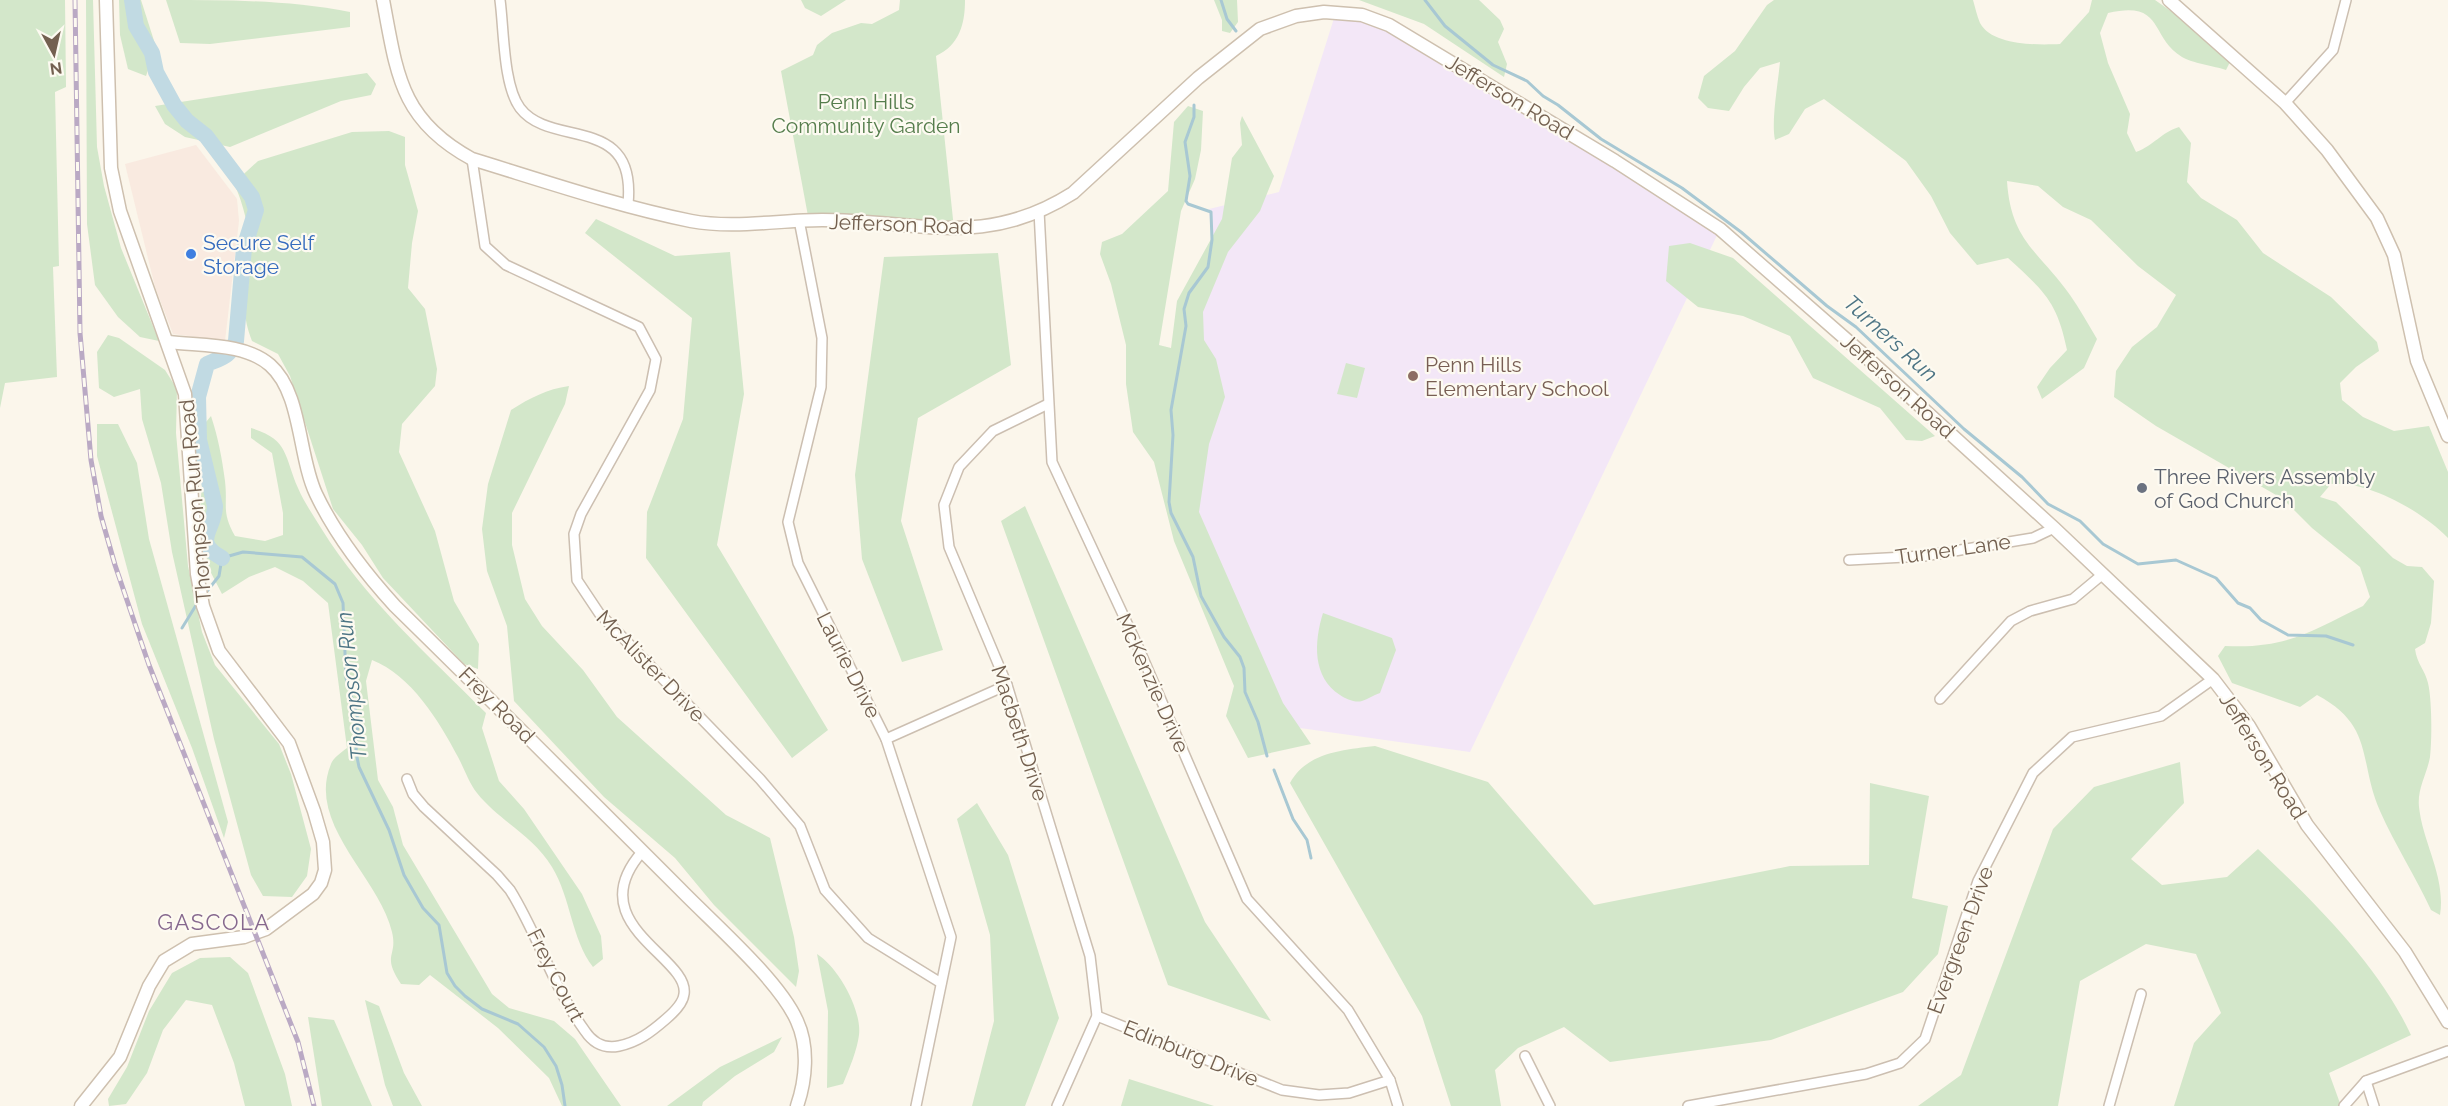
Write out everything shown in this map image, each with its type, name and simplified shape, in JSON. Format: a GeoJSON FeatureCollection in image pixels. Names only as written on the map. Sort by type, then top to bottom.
{"type":"FeatureCollection","features":[{"type":"Feature","properties":{"kind":"street","name":"Thompson Run Road"},"geometry":{"type":"LineString","coordinates":[[81,1106],[120,1057],[149,986],[164,961],[192,944],[244,938],[266,929],[313,894],[321,883],[325,870],[323,842],[314,810],[289,743],[219,651],[203,606],[198,584],[185,394],[169,342],[120,211],[111,168],[106,0]]}},
{"type":"Feature","properties":{"kind":"street","name":"Jefferson Road"},"geometry":{"type":"LineString","coordinates":[[383,0],[398,73],[413,108],[437,136],[472,159],[628,204],[710,223],[799,220],[965,229],[999,224],[1039,211],[1063,200],[1085,184],[1198,78],[1260,29],[1283,19],[1311,13],[1362,15],[1389,25],[1615,161],[1720,229],[1823,318],[2103,574],[2214,679],[2248,726],[2307,825],[2405,952],[2448,1022]]}},
{"type":"Feature","properties":{"kind":"street"},"geometry":{"type":"LineString","coordinates":[[500,0],[511,88],[519,106],[536,120],[595,139],[610,148],[622,161],[628,176],[628,204]]}},
{"type":"Feature","properties":{"kind":"street"},"geometry":{"type":"LineString","coordinates":[[2169,0],[2285,103],[2327,150],[2377,218],[2394,255],[2417,361],[2448,436]]}},
{"type":"Feature","properties":{"kind":"street"},"geometry":{"type":"LineString","coordinates":[[2285,103],[2333,50],[2346,0]]}},
{"type":"Feature","properties":{"kind":"street","name":"McAlister Drive"},"geometry":{"type":"LineString","coordinates":[[472,159],[485,246],[506,265],[639,327],[656,359],[650,390],[581,514],[574,534],[577,580],[598,614],[760,779],[800,826],[825,890],[868,938],[941,983]]}},
{"type":"Feature","properties":{"kind":"street","name":"McKenzie Drive"},"geometry":{"type":"LineString","coordinates":[[1039,211],[1052,462],[1139,649],[1247,899],[1348,1010],[1390,1080],[1398,1106]]}},
{"type":"Feature","properties":{"kind":"street","name":"Laurie Drive"},"geometry":{"type":"LineString","coordinates":[[799,220],[822,338],[820,387],[788,522],[798,563],[886,738],[951,937],[916,1106]]}},
{"type":"Feature","properties":{"kind":"street","name":"Frey Road"},"geometry":{"type":"LineString","coordinates":[[169,342],[246,352],[270,365],[280,375],[292,403],[305,465],[316,494],[364,571],[395,606],[642,852],[784,998],[798,1022],[805,1047],[805,1068],[798,1106]]}},
{"type":"Feature","properties":{"kind":"street","name":"Macbeth Drive"},"geometry":{"type":"LineString","coordinates":[[1048,404],[993,431],[959,467],[944,505],[949,546],[1007,685],[1090,956],[1097,1016]]}},
{"type":"Feature","properties":{"kind":"street","name":"Turner Lane"},"geometry":{"type":"LineString","coordinates":[[1849,560],[1924,556],[2032,538],[2054,528]]}},
{"type":"Feature","properties":{"kind":"street"},"geometry":{"type":"LineString","coordinates":[[1940,699],[2011,621],[2030,611],[2073,599],[2103,574]]}},
{"type":"Feature","properties":{"kind":"street","name":"Evergreen Drive"},"geometry":{"type":"LineString","coordinates":[[1688,1106],[1866,1074],[1900,1063],[1925,1039],[1978,881],[2032,773],[2072,737],[2161,716],[2214,679]]}},
{"type":"Feature","properties":{"kind":"street"},"geometry":{"type":"LineString","coordinates":[[886,738],[1007,685]]}},
{"type":"Feature","properties":{"kind":"street","name":"Frey Court"},"geometry":{"type":"LineString","coordinates":[[407,779],[413,794],[424,807],[510,890],[579,1023],[596,1042],[611,1048],[647,1035],[673,1014],[684,995],[684,988],[675,973],[636,929],[626,906],[624,894],[627,871],[642,852]]}},
{"type":"Feature","properties":{"kind":"street"},"geometry":{"type":"LineString","coordinates":[[2109,1106],[2141,994]]}},
{"type":"Feature","properties":{"kind":"street"},"geometry":{"type":"LineString","coordinates":[[1058,1106],[1097,1016]]}},
{"type":"Feature","properties":{"kind":"street","name":"Edinburg Drive"},"geometry":{"type":"LineString","coordinates":[[1097,1016],[1282,1090],[1319,1095],[1349,1093],[1390,1080]]}},
{"type":"Feature","properties":{"kind":"street"},"geometry":{"type":"LineString","coordinates":[[2344,1106],[2366,1081],[2448,1051]]}},
{"type":"Feature","properties":{"kind":"street"},"geometry":{"type":"LineString","coordinates":[[1525,1056],[1550,1106]]}},
{"type":"Feature","properties":{"kind":"street"},"geometry":{"type":"LineString","coordinates":[[2366,1081],[2374,1106]]}},
{"type":"Feature","properties":{"kind":"shaded area","name":"Penn Hills Elementary School"},"geometry":{"type":"Polygon","coordinates":[[[1336,12],[1389,25],[1720,229],[1470,752],[1258,722],[1171,450],[1212,240],[1209,209],[1279,192],[1336,12]]]}},
{"type":"Feature","properties":{"kind":"shaded area","name":"Secure Self Storage"},"geometry":{"type":"Polygon","coordinates":[[[196,145],[237,199],[239,221],[225,341],[173,334],[155,287],[125,164],[196,145]]]}},
{"type":"Feature","properties":{"kind":"green space"},"geometry":{"type":"Polygon","coordinates":[[[0,0],[65,0],[66,87],[55,92],[59,266],[53,267],[57,377],[5,383],[0,408],[0,0]]]}},
{"type":"Feature","properties":{"kind":"green space"},"geometry":{"type":"Polygon","coordinates":[[[86,0],[93,0],[97,147],[104,186],[121,248],[159,341],[140,337],[118,317],[95,285],[87,224],[86,0]]]}},
{"type":"Feature","properties":{"kind":"green space"},"geometry":{"type":"Polygon","coordinates":[[[119,0],[141,0],[156,47],[146,76],[128,69],[120,35],[119,0]]]}},
{"type":"Feature","properties":{"kind":"green space"},"geometry":{"type":"Polygon","coordinates":[[[166,0],[258,2],[327,8],[350,12],[350,27],[210,44],[180,43],[166,0]]]}},
{"type":"Feature","properties":{"kind":"green space"},"geometry":{"type":"Polygon","coordinates":[[[801,0],[846,0],[821,16],[805,8],[801,0]]]}},
{"type":"Feature","properties":{"kind":"green space","name":"Penn Hills Community Garden"},"geometry":{"type":"Polygon","coordinates":[[[900,0],[965,0],[964,18],[959,33],[950,46],[936,56],[954,229],[808,216],[781,71],[813,55],[817,45],[832,33],[861,23],[872,24],[899,10],[900,0]]]}},
{"type":"Feature","properties":{"kind":"green space"},"geometry":{"type":"Polygon","coordinates":[[[1214,0],[1237,0],[1238,22],[1230,33],[1222,31],[1222,20],[1214,0]]]}},
{"type":"Feature","properties":{"kind":"green space"},"geometry":{"type":"Polygon","coordinates":[[[1359,0],[1479,0],[1500,20],[1504,29],[1498,42],[1507,64],[1504,77],[1424,24],[1359,0]]]}},
{"type":"Feature","properties":{"kind":"green space"},"geometry":{"type":"Polygon","coordinates":[[[1774,0],[1973,0],[1980,23],[1986,31],[1995,36],[2017,42],[2060,44],[2089,12],[2092,0],[2155,0],[2182,19],[2230,62],[2226,70],[2182,57],[2172,49],[2148,16],[2139,12],[2126,10],[2108,13],[2100,33],[2108,63],[2130,114],[2127,133],[2136,152],[2179,127],[2191,143],[2187,182],[2201,198],[2237,220],[2263,253],[2331,297],[2377,342],[2379,351],[2356,367],[2340,383],[2342,400],[2363,417],[2394,431],[2429,426],[2448,472],[2448,538],[2410,508],[2378,492],[2346,484],[2331,484],[2320,497],[2336,502],[2393,558],[2407,566],[2422,567],[2434,581],[2431,623],[2425,643],[2415,649],[2428,683],[2431,720],[2430,757],[2421,788],[2419,807],[2440,887],[2440,915],[2431,910],[2386,824],[2373,793],[2357,732],[2348,719],[2317,695],[2300,707],[2232,683],[2218,656],[2225,646],[2265,645],[2297,637],[2363,606],[2370,597],[2360,567],[2312,528],[2283,499],[2156,426],[2114,397],[2116,371],[2132,347],[2157,327],[2176,295],[2138,266],[2091,220],[2063,207],[2038,186],[2007,181],[2014,218],[2021,232],[2028,244],[2070,295],[2097,339],[2084,368],[2042,399],[2037,387],[2050,368],[2067,350],[2059,320],[2053,308],[2031,279],[2008,258],[1977,265],[1950,233],[1931,196],[1906,161],[1824,99],[1805,109],[1789,134],[1775,140],[1774,113],[1780,62],[1760,68],[1744,87],[1729,111],[1708,108],[1698,98],[1704,76],[1735,51],[1767,5],[1774,0]]]}},
{"type":"Feature","properties":{"kind":"green space"},"geometry":{"type":"Polygon","coordinates":[[[367,73],[376,84],[371,95],[341,101],[230,147],[185,137],[165,124],[155,106],[367,73]]]}},
{"type":"Feature","properties":{"kind":"green space"},"geometry":{"type":"Polygon","coordinates":[[[1188,106],[1203,111],[1201,150],[1195,179],[1181,211],[1159,345],[1171,348],[1177,301],[1222,219],[1232,158],[1242,145],[1240,123],[1242,116],[1274,176],[1260,211],[1228,252],[1203,312],[1204,340],[1216,359],[1225,397],[1209,444],[1199,512],[1283,703],[1311,744],[1248,758],[1226,716],[1234,686],[1174,541],[1154,462],[1133,432],[1126,384],[1126,345],[1111,284],[1100,254],[1102,242],[1122,234],[1168,191],[1174,122],[1188,106]]]}},
{"type":"Feature","properties":{"kind":"green space"},"geometry":{"type":"Polygon","coordinates":[[[389,131],[405,137],[405,165],[418,211],[412,243],[408,288],[425,309],[437,369],[435,386],[402,424],[399,452],[435,531],[454,601],[479,644],[478,669],[464,664],[383,578],[362,545],[333,509],[290,376],[278,354],[252,341],[246,320],[245,305],[251,258],[245,214],[234,183],[258,161],[352,132],[389,131]]]}},
{"type":"Feature","properties":{"kind":"green space"},"geometry":{"type":"Polygon","coordinates":[[[596,219],[675,256],[730,252],[744,394],[717,545],[828,730],[792,758],[646,558],[647,512],[683,419],[692,318],[585,233],[596,219]]]}},
{"type":"Feature","properties":{"kind":"green space"},"geometry":{"type":"Polygon","coordinates":[[[1690,243],[1733,258],[1935,436],[1922,441],[1906,440],[1880,408],[1813,378],[1790,336],[1743,316],[1698,307],[1666,281],[1669,246],[1690,243]]]}},
{"type":"Feature","properties":{"kind":"green space"},"geometry":{"type":"Polygon","coordinates":[[[998,253],[1011,365],[918,418],[901,521],[943,650],[902,662],[862,559],[855,475],[884,257],[998,253]]]}},
{"type":"Feature","properties":{"kind":"green space"},"geometry":{"type":"Polygon","coordinates":[[[108,335],[119,338],[165,370],[177,389],[176,433],[188,566],[202,632],[215,665],[279,744],[291,774],[311,849],[307,876],[292,897],[263,896],[251,875],[214,739],[172,552],[161,483],[142,419],[140,389],[114,397],[99,388],[97,352],[108,335]]]}},
{"type":"Feature","properties":{"kind":"green space"},"geometry":{"type":"Polygon","coordinates":[[[1346,363],[1365,368],[1357,398],[1337,394],[1346,363]]]}},
{"type":"Feature","properties":{"kind":"green space"},"geometry":{"type":"Polygon","coordinates":[[[569,386],[565,404],[512,513],[512,545],[525,599],[542,626],[583,670],[617,717],[726,815],[770,838],[794,937],[799,971],[796,987],[714,905],[675,858],[604,797],[514,701],[507,626],[487,571],[482,529],[488,484],[511,410],[553,389],[569,386]]]}},
{"type":"Feature","properties":{"kind":"green space"},"geometry":{"type":"Polygon","coordinates":[[[211,416],[223,464],[226,514],[235,536],[265,541],[283,535],[283,513],[272,453],[251,438],[251,428],[272,438],[284,450],[306,503],[338,554],[357,579],[420,648],[486,713],[482,728],[499,781],[524,809],[582,894],[601,936],[603,959],[593,967],[580,944],[552,867],[526,837],[495,812],[477,793],[433,714],[411,688],[399,676],[372,660],[366,681],[378,780],[393,807],[403,845],[492,994],[509,1008],[554,1021],[575,1039],[621,1106],[562,1106],[549,1078],[498,1028],[430,975],[419,985],[401,984],[395,974],[391,961],[392,932],[385,911],[347,850],[328,808],[326,786],[331,764],[347,748],[328,603],[303,581],[275,567],[249,577],[222,594],[208,567],[200,512],[206,422],[211,416]]]}},
{"type":"Feature","properties":{"kind":"green space"},"geometry":{"type":"Polygon","coordinates":[[[97,424],[118,424],[137,463],[149,539],[228,822],[224,838],[192,748],[142,624],[97,456],[97,424]]]}},
{"type":"Feature","properties":{"kind":"green space"},"geometry":{"type":"Polygon","coordinates":[[[1025,506],[1205,922],[1271,1021],[1168,985],[1001,521],[1025,506]]]}},
{"type":"Feature","properties":{"kind":"green space"},"geometry":{"type":"Polygon","coordinates":[[[1323,613],[1392,638],[1396,650],[1380,693],[1362,701],[1354,701],[1340,695],[1324,679],[1317,647],[1323,613]]]}},
{"type":"Feature","properties":{"kind":"green space"},"geometry":{"type":"Polygon","coordinates":[[[1375,746],[1488,782],[1594,905],[1790,866],[1869,865],[1870,783],[1929,796],[1912,898],[1948,906],[1938,954],[1903,992],[1771,1040],[1610,1062],[1564,1027],[1518,1048],[1495,1070],[1501,1106],[1451,1106],[1422,1016],[1290,783],[1306,765],[1327,754],[1375,746]]]}},
{"type":"Feature","properties":{"kind":"green space"},"geometry":{"type":"Polygon","coordinates":[[[2180,762],[2184,803],[2131,859],[2162,885],[2227,877],[2258,849],[2322,912],[2363,959],[2381,983],[2411,1035],[2329,1073],[2341,1106],[2174,1106],[2194,1043],[2221,1013],[2196,954],[2146,944],[2080,981],[2058,1106],[1918,1106],[1961,1075],[2053,829],[2094,787],[2180,762]]]}},
{"type":"Feature","properties":{"kind":"green space"},"geometry":{"type":"Polygon","coordinates":[[[977,803],[1008,855],[1059,1018],[1025,1106],[972,1106],[994,1021],[990,935],[957,819],[977,803]]]}},
{"type":"Feature","properties":{"kind":"green space"},"geometry":{"type":"Polygon","coordinates":[[[817,954],[833,969],[847,990],[859,1025],[856,1047],[843,1084],[827,1088],[828,1011],[817,954]]]}},
{"type":"Feature","properties":{"kind":"green space"},"geometry":{"type":"Polygon","coordinates":[[[230,957],[248,973],[285,1074],[292,1106],[245,1106],[234,1063],[212,1005],[186,1000],[163,1030],[147,1073],[126,1104],[109,1106],[108,1099],[127,1067],[149,1011],[172,973],[200,958],[230,957]]]}},
{"type":"Feature","properties":{"kind":"green space"},"geometry":{"type":"Polygon","coordinates":[[[365,1000],[379,1006],[404,1073],[422,1106],[393,1106],[385,1085],[365,1000]]]}},
{"type":"Feature","properties":{"kind":"green space"},"geometry":{"type":"Polygon","coordinates":[[[308,1017],[334,1020],[372,1106],[322,1106],[308,1017]]]}},
{"type":"Feature","properties":{"kind":"green space"},"geometry":{"type":"Polygon","coordinates":[[[782,1037],[774,1052],[735,1076],[703,1102],[702,1106],[667,1106],[720,1067],[782,1037]]]}},
{"type":"Feature","properties":{"kind":"green space"},"geometry":{"type":"Polygon","coordinates":[[[1129,1079],[1214,1106],[1121,1106],[1129,1079]]]}},
{"type":"Feature","properties":{"kind":"waterway","name":"Thompson Run"},"geometry":{"type":"LineString","coordinates":[[132,0],[136,26],[152,53],[156,72],[174,105],[187,121],[206,136],[252,197],[256,210],[244,248],[236,341],[228,353],[207,364],[198,397],[199,440],[215,506],[206,540],[213,552],[222,558]]}},
{"type":"Feature","properties":{"kind":"waterway"},"geometry":{"type":"LineString","coordinates":[[1221,0],[1227,19],[1236,31]]}},
{"type":"Feature","properties":{"kind":"waterway","name":"Turners Run"},"geometry":{"type":"LineString","coordinates":[[1425,0],[1445,26],[1493,65],[1527,81],[1543,96],[1601,139],[1682,188],[1741,232],[1827,306],[1856,327],[1964,429],[2022,477],[2048,504],[2080,521],[2103,544],[2138,564],[2176,560],[2216,578],[2238,603],[2250,608],[2261,620],[2288,635],[2326,636],[2353,645]]}},
{"type":"Feature","properties":{"kind":"waterway"},"geometry":{"type":"LineString","coordinates":[[1194,105],[1194,117],[1185,142],[1190,176],[1186,201],[1188,204],[1211,212],[1212,240],[1208,267],[1189,293],[1184,309],[1186,326],[1171,410],[1173,435],[1169,502],[1171,513],[1193,557],[1201,596],[1224,637],[1240,657],[1244,668],[1245,692],[1258,722],[1267,756]]}},
{"type":"Feature","properties":{"kind":"waterway","name":"Thompson Run"},"geometry":{"type":"LineString","coordinates":[[204,595],[219,576],[222,558],[243,552],[302,557],[335,584],[343,603],[346,678],[358,719],[356,752],[359,767],[389,830],[404,875],[423,908],[439,925],[447,973],[455,986],[482,1009],[518,1024],[544,1047],[556,1066],[565,1106]]}},
{"type":"Feature","properties":{"kind":"waterway"},"geometry":{"type":"LineString","coordinates":[[182,628],[198,602]]}},
{"type":"Feature","properties":{"kind":"waterway"},"geometry":{"type":"LineString","coordinates":[[1274,770],[1293,819],[1307,840],[1311,858]]}},
{"type":"Feature","properties":{"kind":"railway"},"geometry":{"type":"LineString","coordinates":[[75,0],[80,333],[91,460],[101,516],[149,665],[298,1042],[314,1106]]}},
{"type":"Feature","properties":{"kind":"place","name":"Secure Self Storage"},"geometry":{"type":"Point","coordinates":[191,254]}},
{"type":"Feature","properties":{"kind":"place","name":"Penn Hills Elementary School"},"geometry":{"type":"Point","coordinates":[1413,376]}},
{"type":"Feature","properties":{"kind":"place","name":"Three Rivers Assembly of God Church"},"geometry":{"type":"Point","coordinates":[2142,488]}},
{"type":"Feature","properties":{"kind":"district","name":"GASCOLA"},"geometry":{"type":"Point","coordinates":[214,922]}}]}
